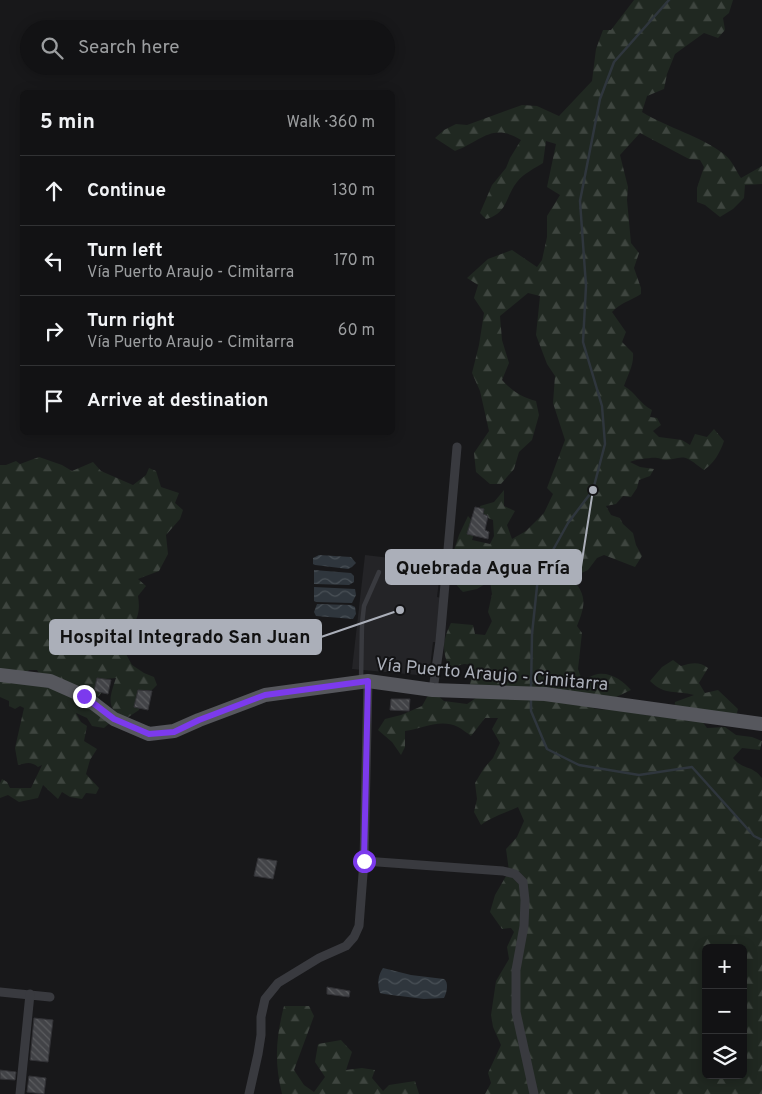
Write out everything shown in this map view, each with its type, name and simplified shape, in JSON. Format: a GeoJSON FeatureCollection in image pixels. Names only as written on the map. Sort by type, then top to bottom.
{"type":"FeatureCollection","features":[{"type":"Feature","properties":{"kind":"main road","name":"Vía Puerto Araujo - Cimitarra"},"geometry":{"type":"LineString","coordinates":[[0,675],[50,682],[84,696],[114,719],[149,734],[174,732],[199,720],[265,695],[364,682],[433,690],[545,694],[762,724]]}},
{"type":"Feature","properties":{"kind":"street"},"geometry":{"type":"LineString","coordinates":[[433,690],[440,641],[457,447]]}},
{"type":"Feature","properties":{"kind":"street"},"geometry":{"type":"LineString","coordinates":[[248,1094],[261,1035],[264,999],[278,982],[319,958],[346,946],[360,926],[364,861],[364,682]]}},
{"type":"Feature","properties":{"kind":"street"},"geometry":{"type":"LineString","coordinates":[[364,861],[503,871],[515,874],[523,882],[526,900],[524,926],[516,970],[516,1012],[534,1094]]}},
{"type":"Feature","properties":{"kind":"street"},"geometry":{"type":"LineString","coordinates":[[0,992],[50,997]]}},
{"type":"Feature","properties":{"kind":"street"},"geometry":{"type":"LineString","coordinates":[[20,1094],[30,994]]}},
{"type":"Feature","properties":{"kind":"lane"},"geometry":{"type":"LineString","coordinates":[[364,682],[362,624],[364,606],[379,572]]}},
{"type":"Feature","properties":{"kind":"shaded area"},"geometry":{"type":"Polygon","coordinates":[[[365,555],[441,564],[437,597],[441,598],[438,642],[433,642],[429,676],[352,669],[365,555]]]}},
{"type":"Feature","properties":{"kind":"green space"},"geometry":{"type":"Polygon","coordinates":[[[634,0],[733,0],[729,13],[723,18],[725,30],[718,38],[704,33],[675,54],[667,74],[664,89],[647,96],[642,112],[716,148],[730,160],[741,178],[762,166],[762,184],[745,185],[744,198],[733,209],[720,217],[705,205],[697,202],[697,188],[704,167],[700,160],[689,159],[640,133],[620,155],[628,187],[627,200],[631,243],[639,253],[634,268],[641,288],[641,294],[622,304],[612,312],[626,332],[622,342],[633,353],[632,366],[624,386],[652,410],[650,417],[657,418],[661,425],[653,431],[659,437],[682,440],[690,445],[695,434],[707,437],[714,429],[724,441],[721,450],[704,470],[685,458],[664,460],[652,458],[630,462],[640,467],[654,469],[650,476],[639,480],[637,488],[631,497],[623,496],[616,504],[606,506],[611,515],[620,518],[623,524],[633,533],[636,545],[642,556],[635,567],[604,555],[597,558],[588,570],[571,578],[580,590],[583,601],[582,612],[577,626],[582,633],[578,669],[582,680],[598,674],[608,674],[620,680],[631,690],[593,708],[625,710],[656,716],[668,714],[674,711],[675,702],[694,695],[666,691],[655,686],[650,681],[662,667],[673,660],[681,666],[692,663],[698,664],[708,668],[699,683],[705,693],[718,690],[738,709],[735,721],[702,721],[707,728],[725,727],[736,735],[752,737],[762,741],[760,750],[742,748],[733,758],[762,778],[762,1094],[485,1094],[491,1083],[488,1073],[501,1045],[493,1027],[491,1015],[496,981],[509,959],[507,947],[514,932],[511,928],[502,929],[490,912],[495,895],[509,871],[506,849],[517,837],[524,821],[518,807],[481,825],[474,812],[477,799],[475,783],[493,758],[500,743],[492,729],[498,718],[485,718],[471,736],[458,727],[445,724],[405,731],[405,747],[401,755],[392,742],[378,730],[385,719],[401,715],[422,706],[431,690],[444,701],[467,704],[476,698],[469,689],[474,665],[464,664],[450,668],[444,651],[446,635],[451,623],[473,625],[475,634],[485,635],[492,621],[488,612],[492,594],[490,581],[477,589],[463,592],[452,580],[457,567],[452,556],[459,535],[468,516],[477,526],[472,540],[490,544],[494,536],[493,520],[483,516],[480,506],[494,502],[504,490],[504,506],[515,511],[507,525],[512,539],[526,531],[544,513],[553,494],[547,488],[565,440],[553,403],[555,376],[547,364],[536,335],[540,296],[528,293],[500,316],[502,340],[509,363],[502,380],[517,393],[536,401],[539,415],[532,440],[519,452],[514,469],[501,484],[490,484],[476,472],[474,453],[489,431],[480,391],[472,373],[484,313],[474,298],[478,285],[467,278],[488,259],[512,250],[537,267],[542,260],[547,237],[547,216],[560,195],[547,187],[556,144],[546,141],[543,163],[520,179],[502,209],[486,219],[480,213],[492,185],[506,168],[521,140],[511,135],[494,133],[455,151],[435,138],[444,130],[456,124],[467,125],[522,105],[537,106],[559,116],[592,81],[596,49],[603,30],[611,30],[634,0]]]}},
{"type":"Feature","properties":{"kind":"green space"},"geometry":{"type":"Polygon","coordinates":[[[39,457],[62,465],[72,471],[93,462],[101,471],[133,485],[146,475],[149,468],[156,471],[161,487],[179,493],[175,503],[183,510],[180,519],[166,535],[168,554],[159,571],[138,579],[146,586],[138,596],[139,611],[132,627],[118,645],[132,665],[154,677],[157,685],[152,690],[142,691],[139,710],[127,718],[120,715],[112,707],[111,697],[116,678],[105,679],[102,692],[95,701],[87,687],[80,685],[80,697],[113,720],[104,728],[92,726],[87,718],[76,713],[81,722],[87,726],[84,741],[97,749],[90,760],[86,774],[99,788],[96,794],[86,793],[82,799],[70,797],[62,792],[58,799],[43,785],[38,798],[19,802],[8,795],[0,798],[0,783],[2,779],[7,782],[10,788],[31,788],[42,765],[38,767],[28,763],[18,765],[15,748],[24,708],[20,706],[15,709],[9,706],[9,701],[0,697],[0,680],[21,678],[0,674],[0,465],[16,461],[20,464],[39,457]],[[29,670],[22,678],[41,676],[37,670],[29,670]]]}},
{"type":"Feature","properties":{"kind":"green space"},"geometry":{"type":"Polygon","coordinates":[[[284,1006],[309,1006],[314,1016],[294,1070],[304,1085],[314,1092],[325,1077],[315,1062],[318,1044],[341,1040],[352,1052],[346,1070],[362,1068],[375,1070],[372,1078],[383,1091],[389,1085],[415,1081],[419,1094],[282,1094],[279,1082],[277,1050],[284,1006]]]}},
{"type":"Feature","properties":{"kind":"water"},"geometry":{"type":"Polygon","coordinates":[[[319,555],[351,557],[356,563],[348,569],[313,564],[313,558],[319,555]]]}},
{"type":"Feature","properties":{"kind":"water"},"geometry":{"type":"Polygon","coordinates":[[[314,570],[351,573],[354,576],[354,582],[349,585],[314,584],[314,570]]]}},
{"type":"Feature","properties":{"kind":"water"},"geometry":{"type":"Polygon","coordinates":[[[314,587],[355,589],[356,595],[352,603],[316,602],[314,601],[314,587]]]}},
{"type":"Feature","properties":{"kind":"water"},"geometry":{"type":"Polygon","coordinates":[[[317,604],[351,605],[355,607],[356,614],[353,619],[316,616],[314,612],[317,604]]]}},
{"type":"Feature","properties":{"kind":"water"},"geometry":{"type":"Polygon","coordinates":[[[383,968],[411,975],[444,979],[447,985],[445,996],[444,998],[424,999],[380,993],[378,980],[383,968]]]}},
{"type":"Feature","properties":{"kind":"building"},"geometry":{"type":"Polygon","coordinates":[[[475,507],[484,509],[483,514],[488,516],[485,530],[489,532],[488,539],[467,534],[475,507]]]}},
{"type":"Feature","properties":{"kind":"building"},"geometry":{"type":"Polygon","coordinates":[[[97,678],[111,680],[108,694],[94,691],[97,678]]]}},
{"type":"Feature","properties":{"kind":"building"},"geometry":{"type":"Polygon","coordinates":[[[138,690],[152,691],[148,710],[134,707],[138,690]]]}},
{"type":"Feature","properties":{"kind":"building"},"geometry":{"type":"Polygon","coordinates":[[[391,699],[410,699],[409,711],[390,710],[391,699]]]}},
{"type":"Feature","properties":{"kind":"building"},"geometry":{"type":"Polygon","coordinates":[[[258,858],[277,861],[273,879],[254,876],[258,858]]]}},
{"type":"Feature","properties":{"kind":"building"},"geometry":{"type":"Polygon","coordinates":[[[327,987],[350,991],[349,997],[327,994],[327,987]]]}},
{"type":"Feature","properties":{"kind":"building"},"geometry":{"type":"Polygon","coordinates":[[[34,1018],[53,1020],[48,1062],[30,1060],[34,1018]]]}},
{"type":"Feature","properties":{"kind":"building"},"geometry":{"type":"Polygon","coordinates":[[[0,1070],[16,1072],[15,1080],[0,1079],[0,1070]]]}},
{"type":"Feature","properties":{"kind":"building"},"geometry":{"type":"Polygon","coordinates":[[[29,1076],[46,1078],[44,1094],[27,1092],[29,1076]]]}},
{"type":"Feature","properties":{"kind":"waterway"},"geometry":{"type":"LineString","coordinates":[[531,690],[532,634],[538,577],[568,523],[593,490],[605,444],[602,406],[583,342],[586,286],[580,201],[600,99],[614,62],[669,0]]}},
{"type":"Feature","properties":{"kind":"waterway"},"geometry":{"type":"LineString","coordinates":[[531,698],[531,711],[547,749],[579,765],[639,775],[692,767],[754,836],[762,840]]}},
{"type":"Feature","properties":{"kind":"place","name":"Quebrada Agua Fría"},"geometry":{"type":"Point","coordinates":[593,490]}},
{"type":"Feature","properties":{"kind":"place","name":"Hospital Integrado San Juan"},"geometry":{"type":"Point","coordinates":[400,610]}},
{"type":"Feature","properties":{"kind":"route"},"geometry":{"type":"LineString","coordinates":[[84,696],[114,719],[149,734],[174,732],[199,720],[265,695],[368,681],[364,861]]}}]}
